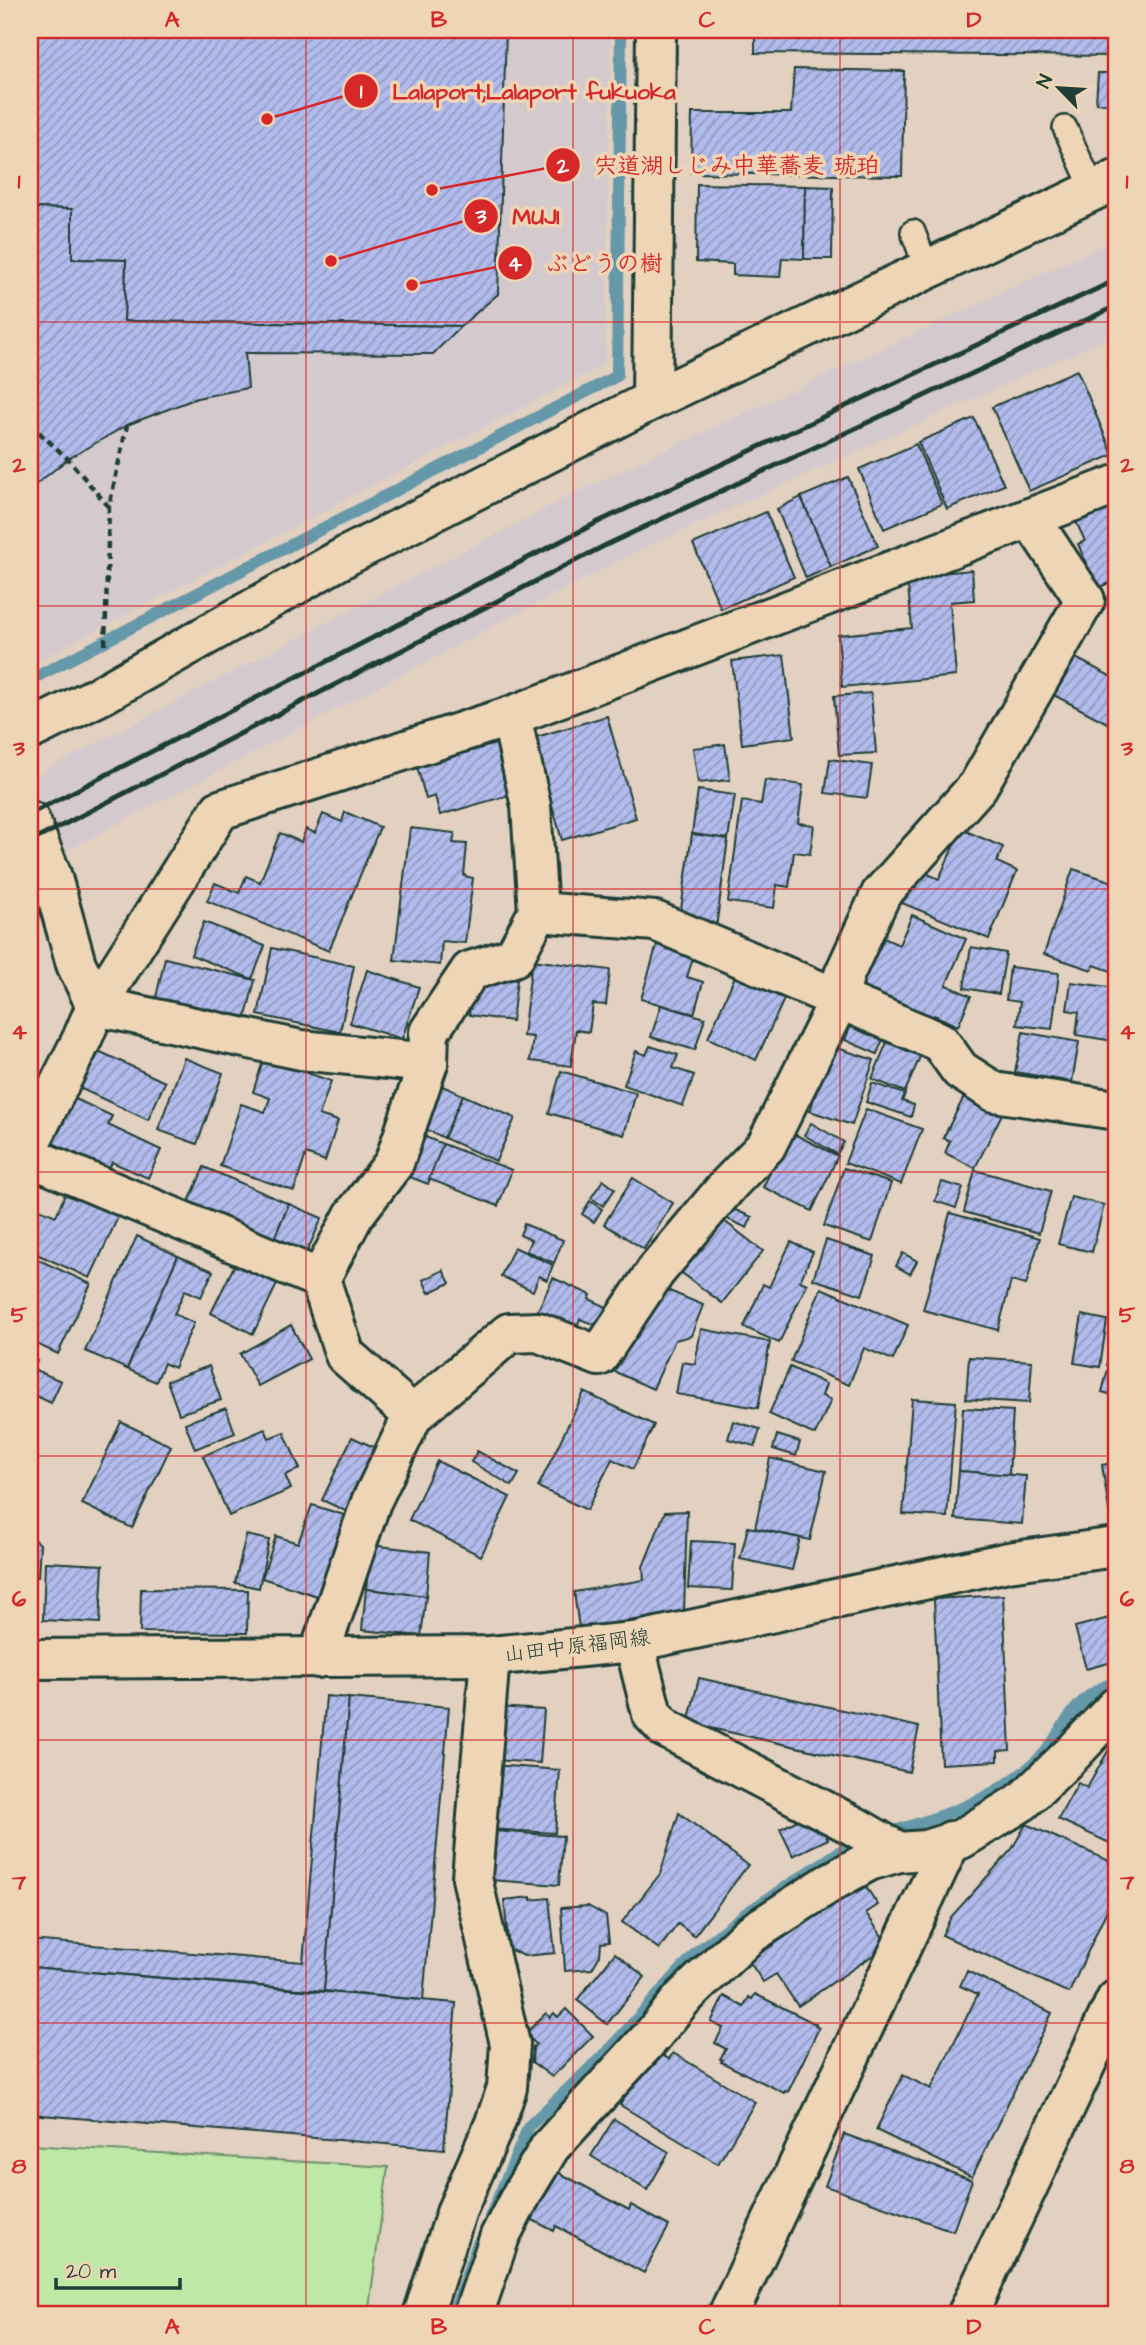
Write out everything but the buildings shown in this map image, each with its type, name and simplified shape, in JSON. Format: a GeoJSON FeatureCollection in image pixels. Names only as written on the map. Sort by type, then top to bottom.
{"type":"FeatureCollection","features":[{"type":"Feature","properties":{"kind":"street"},"geometry":{"type":"LineString","coordinates":[[652,400],[656,30]]}},
{"type":"Feature","properties":{"kind":"street"},"geometry":{"type":"LineString","coordinates":[[30,730],[101,695],[348,555],[652,400],[1105,185]]}},
{"type":"Feature","properties":{"kind":"street"},"geometry":{"type":"LineString","coordinates":[[30,1143],[96,1006],[220,810],[511,716],[1116,485]]}},
{"type":"Feature","properties":{"kind":"street"},"geometry":{"type":"LineString","coordinates":[[318,1658],[371,1502],[413,1415],[509,1333],[538,1332],[599,1356],[656,1271],[729,1184],[766,1146],[839,1000],[844,975],[881,894],[978,786],[1085,600],[1030,518]]}},
{"type":"Feature","properties":{"kind":"street"},"geometry":{"type":"LineString","coordinates":[[413,1415],[345,1355],[320,1279],[354,1215],[394,1163],[428,1063],[429,1032],[470,971],[514,957],[538,912],[531,806],[511,716]]}},
{"type":"Feature","properties":{"kind":"street"},"geometry":{"type":"LineString","coordinates":[[30,821],[51,874],[76,964],[96,1006]]}},
{"type":"Feature","properties":{"kind":"street"},"geometry":{"type":"LineString","coordinates":[[538,912],[655,921],[940,1042],[960,1070],[994,1092],[1116,1110]]}},
{"type":"Feature","properties":{"kind":"street"},"geometry":{"type":"LineString","coordinates":[[96,1006],[301,1050],[428,1063]]}},
{"type":"Feature","properties":{"kind":"street"},"geometry":{"type":"LineString","coordinates":[[30,1157],[320,1279]]}},
{"type":"Feature","properties":{"kind":"street","name":"山田中原福岡線"},"geometry":{"type":"LineString","coordinates":[[30,1659],[490,1656],[634,1642],[1008,1562],[1116,1547]]}},
{"type":"Feature","properties":{"kind":"street"},"geometry":{"type":"LineString","coordinates":[[634,1642],[652,1714],[665,1728],[893,1849]]}},
{"type":"Feature","properties":{"kind":"street"},"geometry":{"type":"LineString","coordinates":[[424,2315],[457,2210],[495,2123],[507,2088],[510,2044],[472,1878],[490,1656]]}},
{"type":"Feature","properties":{"kind":"street"},"geometry":{"type":"LineString","coordinates":[[473,2315],[500,2236],[550,2147],[652,2036],[682,1999],[749,1936],[833,1881],[893,1849],[926,1850],[961,1839],[1023,1801],[1116,1707]]}},
{"type":"Feature","properties":{"kind":"street"},"geometry":{"type":"LineString","coordinates":[[728,2315],[951,1841]]}},
{"type":"Feature","properties":{"kind":"street"},"geometry":{"type":"LineString","coordinates":[[967,2315],[1106,2046],[1116,2000]]}},
{"type":"Feature","properties":{"kind":"lane"},"geometry":{"type":"LineString","coordinates":[[1065,128],[1105,185]]}},
{"type":"Feature","properties":{"kind":"lane"},"geometry":{"type":"LineString","coordinates":[[913,232],[927,269]]}},
{"type":"Feature","properties":{"kind":"path"},"geometry":{"type":"LineString","coordinates":[[30,424],[68,459],[109,508]]}},
{"type":"Feature","properties":{"kind":"path"},"geometry":{"type":"LineString","coordinates":[[101,695],[109,508],[127,425]]}},
{"type":"Feature","properties":{"kind":"shaded area"},"geometry":{"type":"Polygon","coordinates":[[[30,30],[611,30],[605,364],[30,665],[30,30]]]}},
{"type":"Feature","properties":{"kind":"shaded area"},"geometry":{"type":"Polygon","coordinates":[[[1116,239],[1116,334],[639,550],[30,870],[30,785],[43,771],[583,489],[1116,239]]]}},
{"type":"Feature","properties":{"kind":"green space"},"geometry":{"type":"Polygon","coordinates":[[[30,2145],[388,2167],[368,2315],[30,2315],[30,2145]]]}},
{"type":"Feature","properties":{"kind":"waterway"},"geometry":{"type":"LineString","coordinates":[[30,680],[617,376],[621,30]]}},
{"type":"Feature","properties":{"kind":"waterway"},"geometry":{"type":"LineString","coordinates":[[884,1834],[927,1821],[988,1796],[1025,1771],[1044,1754],[1082,1702],[1096,1691],[1116,1682]]}},
{"type":"Feature","properties":{"kind":"waterway"},"geometry":{"type":"LineString","coordinates":[[490,2217],[529,2126],[608,2051],[698,1951],[745,1914],[856,1841],[863,1840]]}},
{"type":"Feature","properties":{"kind":"waterway"},"geometry":{"type":"LineString","coordinates":[[453,2315],[478,2243]]}},
{"type":"Feature","properties":{"kind":"railway"},"geometry":{"type":"LineString","coordinates":[[30,814],[600,521],[1116,280]]}},
{"type":"Feature","properties":{"kind":"railway"},"geometry":{"type":"LineString","coordinates":[[30,842],[606,545],[1116,306]]}},
{"type":"Feature","properties":{"kind":"place","name":"Lalaport;Lalaport fukuoka"},"geometry":{"type":"Point","coordinates":[267,119]}},
{"type":"Feature","properties":{"kind":"place","name":"宍道湖しじみ中華蕎麦 琥珀"},"geometry":{"type":"Point","coordinates":[432,190]}},
{"type":"Feature","properties":{"kind":"place","name":"MUJI"},"geometry":{"type":"Point","coordinates":[331,261]}},
{"type":"Feature","properties":{"kind":"place","name":"ぶどうの樹"},"geometry":{"type":"Point","coordinates":[412,285]}}]}
